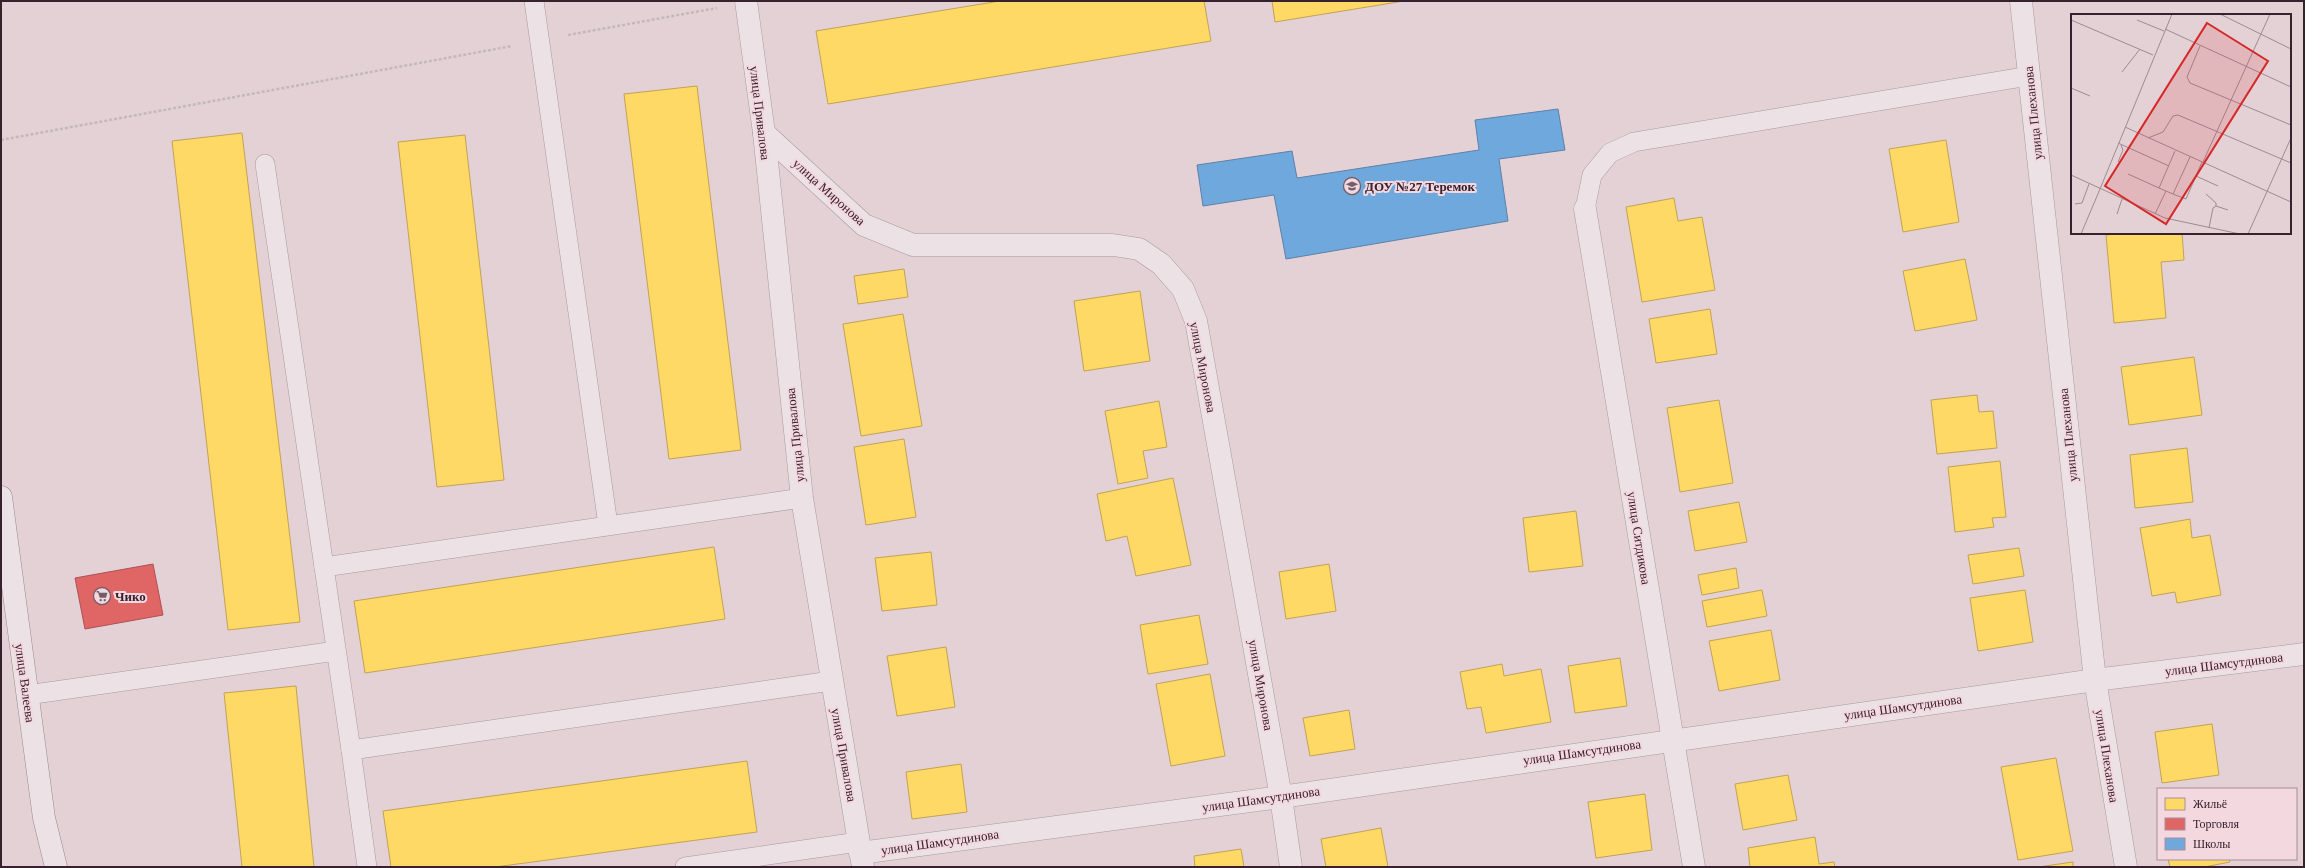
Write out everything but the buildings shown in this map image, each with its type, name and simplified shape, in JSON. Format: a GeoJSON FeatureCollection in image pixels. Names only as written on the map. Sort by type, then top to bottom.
{"type":"FeatureCollection","features":[{"type":"Feature","properties":{"kind":"street","name":"улица Плеханова"},"geometry":{"type":"LineString","coordinates":[[2021,1],[2095,680],[2126,867]]}},
{"type":"Feature","properties":{"kind":"street","name":"улица Привалова"},"geometry":{"type":"LineString","coordinates":[[746,2],[764,133],[802,498],[860,854]]}},
{"type":"Feature","properties":{"kind":"street","name":"улица Миронова"},"geometry":{"type":"LineString","coordinates":[[764,133],[864,225],[913,245],[1112,245],[1139,249],[1161,264],[1183,289],[1196,321],[1281,797],[1291,867]]}},
{"type":"Feature","properties":{"kind":"street","name":"улица Ситдикова"},"geometry":{"type":"LineString","coordinates":[[1585,209],[1694,867]]}},
{"type":"Feature","properties":{"kind":"street","name":"улица Валеева"},"geometry":{"type":"LineString","coordinates":[[1,498],[44,818],[56,867]]}},
{"type":"Feature","properties":{"kind":"street","name":"улица Шамсутдинова"},"geometry":{"type":"LineString","coordinates":[[860,854],[1281,797],[1672,739],[2095,680],[2304,654]]}},
{"type":"Feature","properties":{"kind":"lane"},"geometry":{"type":"LineString","coordinates":[[534,1],[608,525]]}},
{"type":"Feature","properties":{"kind":"lane"},"geometry":{"type":"LineString","coordinates":[[1585,209],[1592,175],[1610,153],[1634,142],[2029,76]]}},
{"type":"Feature","properties":{"kind":"lane"},"geometry":{"type":"LineString","coordinates":[[265,164],[368,867]]}},
{"type":"Feature","properties":{"kind":"lane"},"geometry":{"type":"LineString","coordinates":[[324,567],[802,498]]}},
{"type":"Feature","properties":{"kind":"lane"},"geometry":{"type":"LineString","coordinates":[[27,695],[336,652]]}},
{"type":"Feature","properties":{"kind":"lane"},"geometry":{"type":"LineString","coordinates":[[351,750],[831,681]]}},
{"type":"Feature","properties":{"kind":"lane"},"geometry":{"type":"LineString","coordinates":[[684,867],[860,854]]}},
{"type":"Feature","properties":{"kind":"path"},"geometry":{"type":"LineString","coordinates":[[1,140],[746,2]]}},
{"type":"Feature","properties":{"kind":"place","name":"ДОУ №27 Теремок"},"geometry":{"type":"Point","coordinates":[1352,186]}},
{"type":"Feature","properties":{"kind":"place","name":"Чико"},"geometry":{"type":"Point","coordinates":[102,596]}}]}
